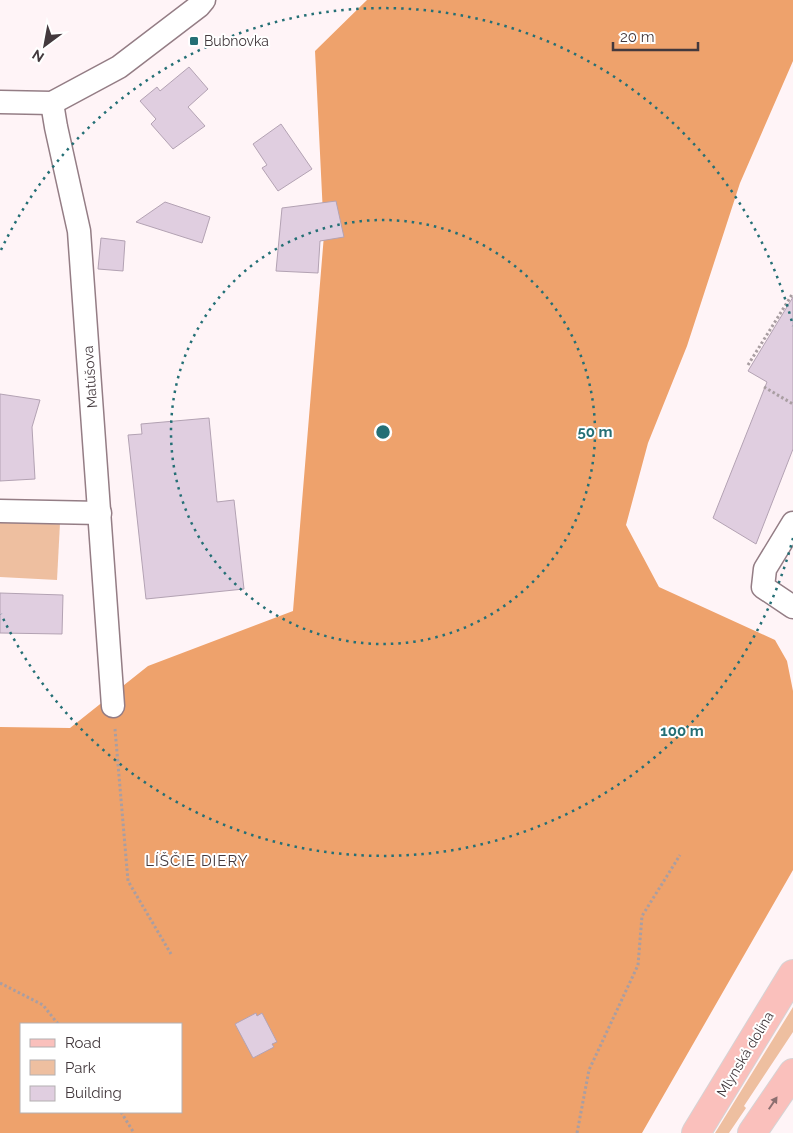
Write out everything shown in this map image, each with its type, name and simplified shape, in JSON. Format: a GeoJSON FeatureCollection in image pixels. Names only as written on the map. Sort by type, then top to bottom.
{"type":"FeatureCollection","features":[{"type":"Feature","properties":{"kind":"main road","name":"Mlynská dolina"},"geometry":{"type":"LineString","coordinates":[[696,1133],[793,974]]}},
{"type":"Feature","properties":{"kind":"main road"},"geometry":{"type":"LineString","coordinates":[[752,1133],[793,1073]]}},
{"type":"Feature","properties":{"kind":"street"},"geometry":{"type":"LineString","coordinates":[[0,102],[52,103],[120,66],[199,6],[204,0]]}},
{"type":"Feature","properties":{"kind":"street","name":"Matúšova"},"geometry":{"type":"LineString","coordinates":[[52,103],[79,231],[113,706]]}},
{"type":"Feature","properties":{"kind":"street"},"geometry":{"type":"LineString","coordinates":[[0,511],[100,513]]}},
{"type":"Feature","properties":{"kind":"street"},"geometry":{"type":"LineString","coordinates":[[793,523],[765,569],[763,586],[793,607]]}},
{"type":"Feature","properties":{"kind":"path"},"geometry":{"type":"LineString","coordinates":[[748,365],[793,293]]}},
{"type":"Feature","properties":{"kind":"path"},"geometry":{"type":"LineString","coordinates":[[764,387],[793,404]]}},
{"type":"Feature","properties":{"kind":"path"},"geometry":{"type":"LineString","coordinates":[[113,706],[128,881],[171,954]]}},
{"type":"Feature","properties":{"kind":"path"},"geometry":{"type":"LineString","coordinates":[[577,1133],[589,1070],[638,965],[642,916],[680,855]]}},
{"type":"Feature","properties":{"kind":"path"},"geometry":{"type":"LineString","coordinates":[[0,983],[43,1005],[57,1023]]}},
{"type":"Feature","properties":{"kind":"path"},"geometry":{"type":"LineString","coordinates":[[122,1113],[134,1133]]}},
{"type":"Feature","properties":{"kind":"green space"},"geometry":{"type":"Polygon","coordinates":[[[0,520],[60,523],[57,580],[0,577],[0,520]]]}},
{"type":"Feature","properties":{"kind":"green space"},"geometry":{"type":"Polygon","coordinates":[[[793,1007],[793,1032],[744,1106],[746,1108],[729,1133],[715,1133],[793,1007]]]}},
{"type":"Feature","properties":{"kind":"shaded area"},"geometry":{"type":"Polygon","coordinates":[[[367,0],[793,0],[793,61],[740,183],[687,346],[648,443],[626,525],[659,587],[775,640],[787,661],[793,691],[793,870],[642,1133],[0,1133],[0,727],[70,728],[148,666],[293,611],[324,235],[315,51],[367,0]]]}},
{"type":"Feature","properties":{"kind":"building"},"geometry":{"type":"Polygon","coordinates":[[[189,67],[208,89],[188,107],[205,126],[173,149],[151,124],[156,119],[140,101],[157,87],[160,91],[189,67]]]}},
{"type":"Feature","properties":{"kind":"building"},"geometry":{"type":"Polygon","coordinates":[[[281,124],[312,169],[278,191],[262,168],[267,165],[253,144],[281,124]]]}},
{"type":"Feature","properties":{"kind":"building"},"geometry":{"type":"Polygon","coordinates":[[[336,201],[344,237],[320,241],[318,273],[276,271],[282,208],[336,201]]]}},
{"type":"Feature","properties":{"kind":"building"},"geometry":{"type":"Polygon","coordinates":[[[165,202],[210,217],[202,243],[136,222],[165,202]]]}},
{"type":"Feature","properties":{"kind":"building"},"geometry":{"type":"Polygon","coordinates":[[[101,238],[125,241],[123,271],[98,269],[101,238]]]}},
{"type":"Feature","properties":{"kind":"building"},"geometry":{"type":"Polygon","coordinates":[[[793,297],[793,449],[756,544],[713,518],[767,382],[748,371],[793,297]]]}},
{"type":"Feature","properties":{"kind":"building"},"geometry":{"type":"Polygon","coordinates":[[[0,394],[40,400],[32,427],[35,479],[0,481],[0,394]]]}},
{"type":"Feature","properties":{"kind":"building"},"geometry":{"type":"Polygon","coordinates":[[[209,418],[217,502],[234,500],[244,589],[146,599],[128,435],[142,434],[141,424],[209,418]]]}},
{"type":"Feature","properties":{"kind":"building"},"geometry":{"type":"Polygon","coordinates":[[[0,593],[63,595],[62,634],[0,633],[0,593]]]}},
{"type":"Feature","properties":{"kind":"building"},"geometry":{"type":"Polygon","coordinates":[[[256,1013],[257,1016],[262,1013],[277,1042],[272,1044],[274,1047],[253,1058],[235,1024],[256,1013]]]}},
{"type":"Feature","properties":{"kind":"place","name":"Bubnovka"},"geometry":{"type":"Point","coordinates":[194,41]}},
{"type":"Feature","properties":{"kind":"district","name":"LÍŠČIE DIERY"},"geometry":{"type":"Point","coordinates":[197,861]}}]}
